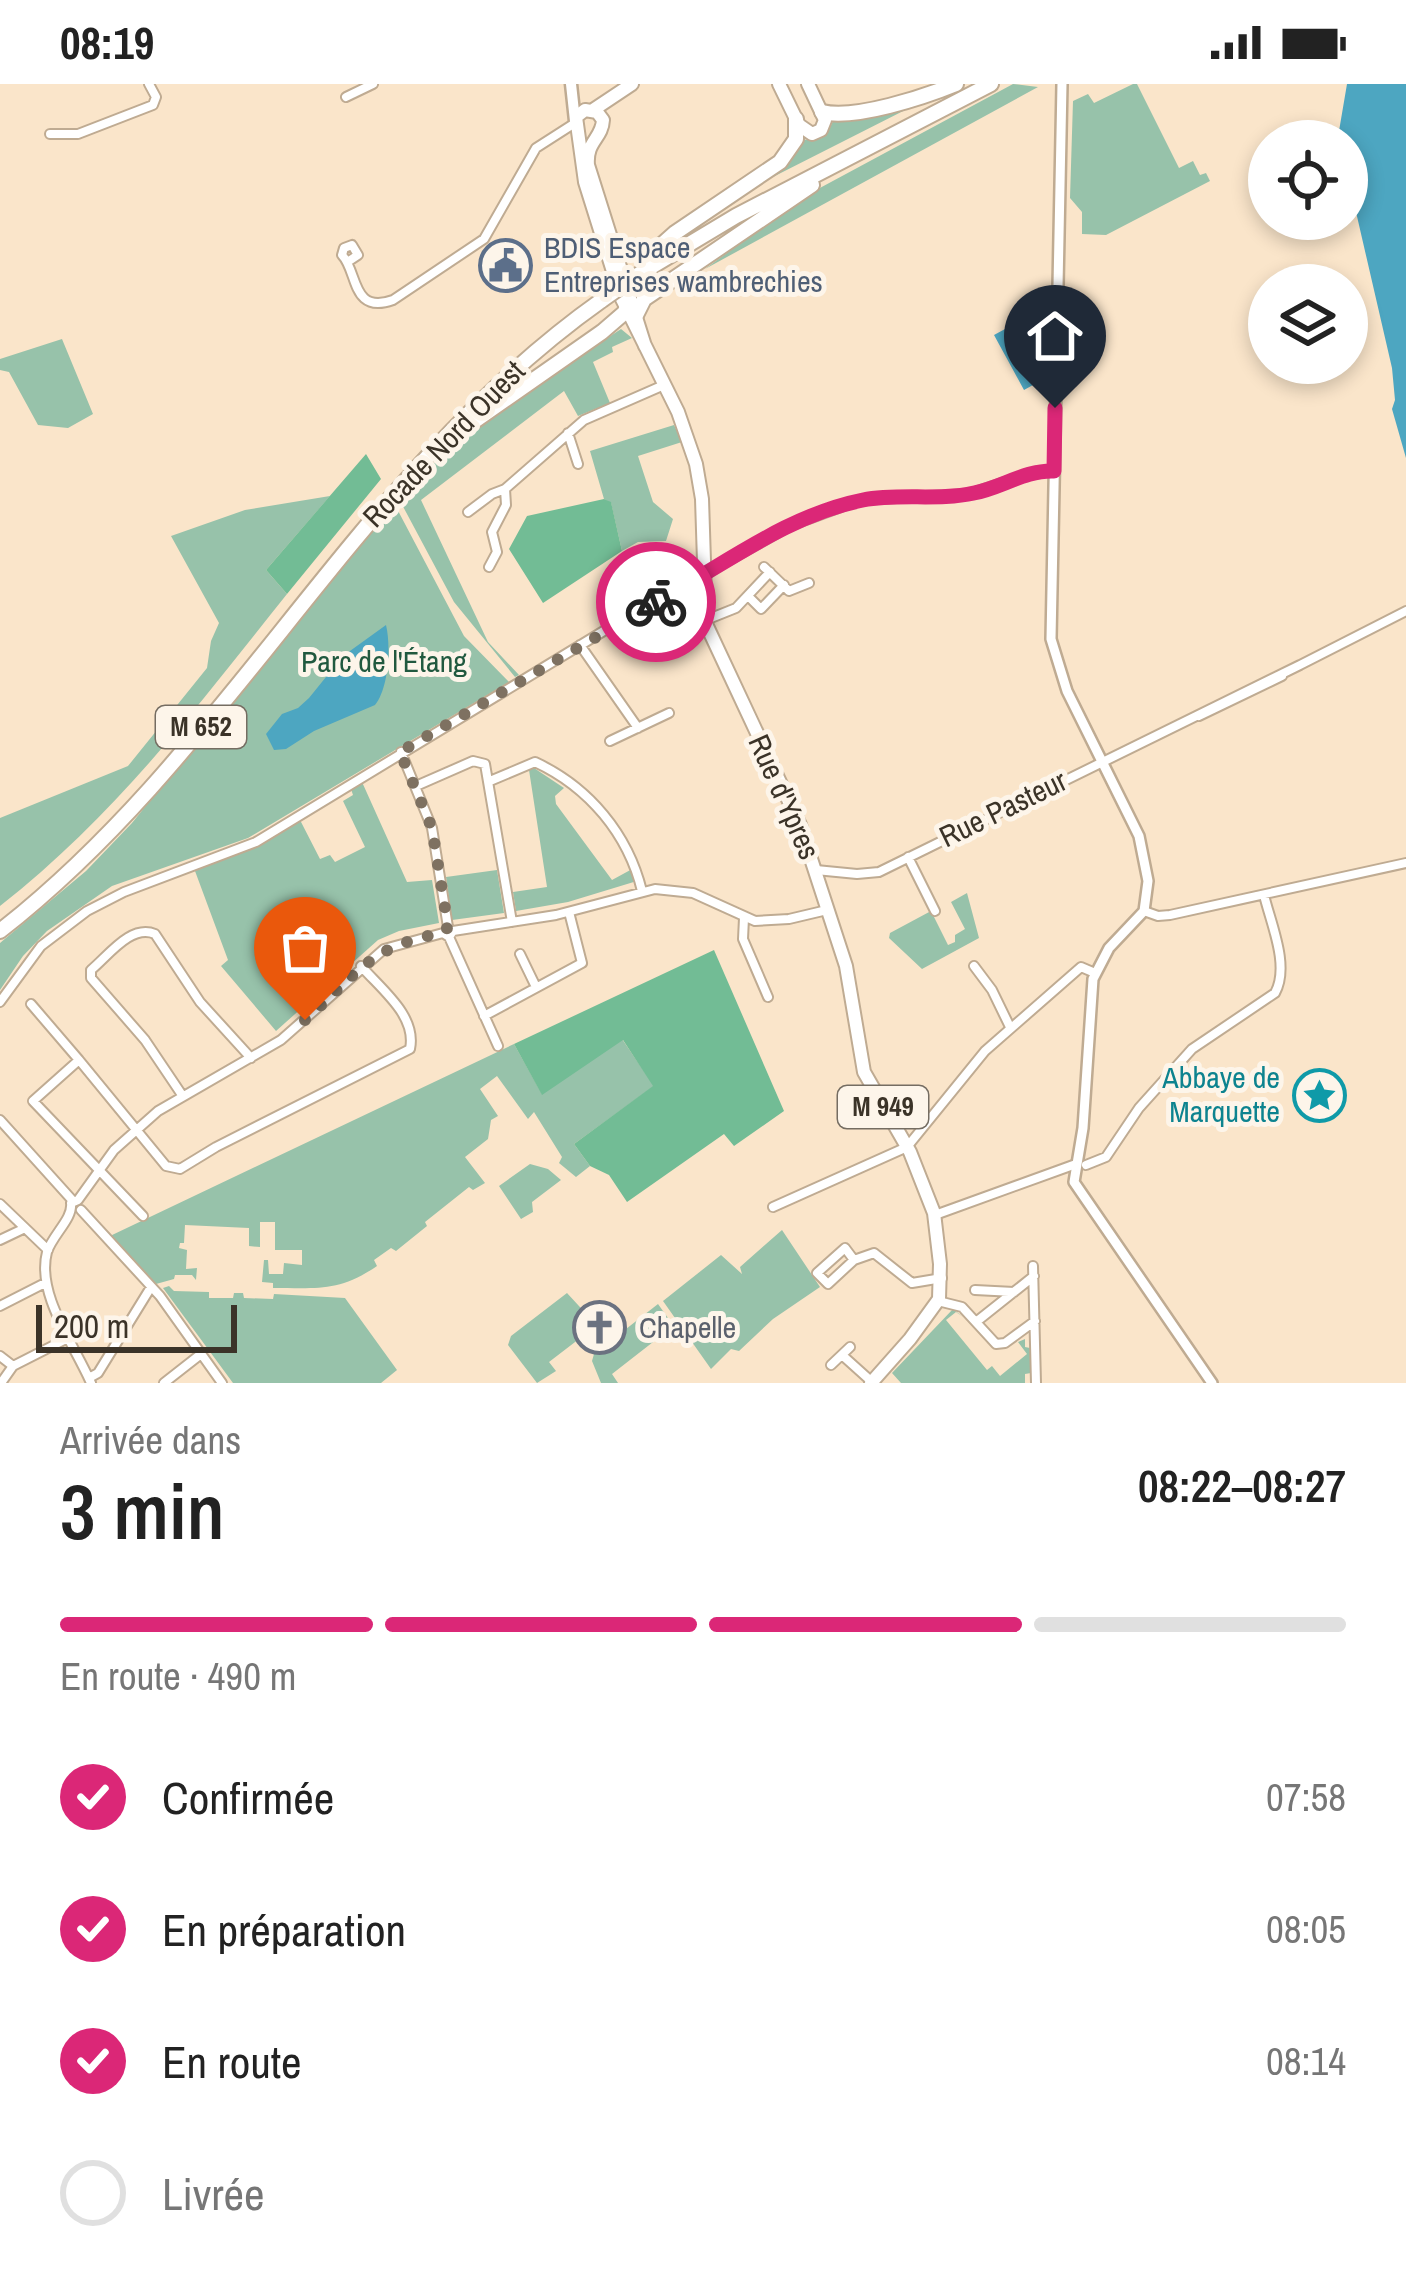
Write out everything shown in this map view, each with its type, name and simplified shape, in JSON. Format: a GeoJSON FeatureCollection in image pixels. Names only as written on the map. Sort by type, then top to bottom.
{"type":"FeatureCollection","features":[{"type":"Feature","properties":{"kind":"highway"},"geometry":{"type":"LineString","coordinates":[[822,112],[852,112],[956,84]]}},
{"type":"Feature","properties":{"kind":"highway","name":"Rocade Nord Ouest"},"geometry":{"type":"LineString","coordinates":[[634,272],[647,258],[763,192],[972,84]]}},
{"type":"Feature","properties":{"kind":"highway","name":"Rocade Nord Ouest"},"geometry":{"type":"LineString","coordinates":[[0,920],[71,858],[135,792],[380,500],[503,367],[634,272],[991,84]]}},
{"type":"Feature","properties":{"kind":"highway"},"geometry":{"type":"LineString","coordinates":[[647,258],[675,233],[783,159],[796,139],[796,119]]}},
{"type":"Feature","properties":{"kind":"highway"},"geometry":{"type":"LineString","coordinates":[[403,476],[631,308],[876,143]]}},
{"type":"Feature","properties":{"kind":"highway","name":"Rocade Nord Ouest"},"geometry":{"type":"LineString","coordinates":[[0,931],[66,875],[139,801],[380,500]]}},
{"type":"Feature","properties":{"kind":"main road","name":"Rue d'Ypres"},"geometry":{"type":"LineString","coordinates":[[573,84],[578,99],[592,110]]}},
{"type":"Feature","properties":{"kind":"main road","name":"Rue d'Ypres"},"geometry":{"type":"LineString","coordinates":[[573,84],[585,182],[644,346],[698,469],[705,621],[798,819],[848,973],[864,1072],[907,1147],[934,1216],[942,1278]]}},
{"type":"Feature","properties":{"kind":"main road"},"geometry":{"type":"LineString","coordinates":[[779,84],[796,119],[807,133],[815,134],[824,126],[808,84]]}},
{"type":"Feature","properties":{"kind":"main road"},"geometry":{"type":"LineString","coordinates":[[627,88],[608,109],[600,130],[586,138],[576,127],[583,111],[627,88]]}},
{"type":"Feature","properties":{"kind":"main road"},"geometry":{"type":"LineString","coordinates":[[592,110],[601,116],[600,130]]}},
{"type":"Feature","properties":{"kind":"main road","name":"Rue d'Ypres"},"geometry":{"type":"LineString","coordinates":[[600,130],[589,146],[588,165],[631,308]]}},
{"type":"Feature","properties":{"kind":"main road","name":"M 949"},"geometry":{"type":"LineString","coordinates":[[871,1383],[940,1302],[942,1278]]}},
{"type":"Feature","properties":{"kind":"street"},"geometry":{"type":"LineString","coordinates":[[50,134],[78,134],[153,105],[157,97],[149,84]]}},
{"type":"Feature","properties":{"kind":"street"},"geometry":{"type":"LineString","coordinates":[[346,97],[373,84]]}},
{"type":"Feature","properties":{"kind":"street"},"geometry":{"type":"LineString","coordinates":[[1062,84],[1051,639],[1067,691],[1143,850],[1148,881],[1144,910],[1116,938],[1095,973],[1081,1185],[1088,1203],[1212,1383]]}},
{"type":"Feature","properties":{"kind":"street"},"geometry":{"type":"LineString","coordinates":[[349,261],[351,280],[364,297],[376,303],[391,302],[484,239],[534,152],[552,135],[576,127]]}},
{"type":"Feature","properties":{"kind":"street"},"geometry":{"type":"LineString","coordinates":[[468,512],[505,490],[584,420],[664,385]]}},
{"type":"Feature","properties":{"kind":"street"},"geometry":{"type":"LineString","coordinates":[[568,433],[578,464]]}},
{"type":"Feature","properties":{"kind":"street"},"geometry":{"type":"LineString","coordinates":[[0,1002],[40,946],[87,911],[124,892],[256,842],[580,644],[790,526],[837,506],[888,496],[969,494],[1038,471],[1054,471]]}},
{"type":"Feature","properties":{"kind":"street"},"geometry":{"type":"LineString","coordinates":[[489,567],[497,552],[492,532],[506,505],[505,490]]}},
{"type":"Feature","properties":{"kind":"street"},"geometry":{"type":"LineString","coordinates":[[705,621],[732,610],[767,569],[790,590],[809,583]]}},
{"type":"Feature","properties":{"kind":"street"},"geometry":{"type":"LineString","coordinates":[[748,596],[761,609],[784,585]]}},
{"type":"Feature","properties":{"kind":"street","name":"Rue Pasteur"},"geometry":{"type":"LineString","coordinates":[[816,870],[872,874],[1406,611]]}},
{"type":"Feature","properties":{"kind":"street"},"geometry":{"type":"LineString","coordinates":[[580,644],[638,728]]}},
{"type":"Feature","properties":{"kind":"street"},"geometry":{"type":"LineString","coordinates":[[610,741],[669,713]]}},
{"type":"Feature","properties":{"kind":"street"},"geometry":{"type":"LineString","coordinates":[[400,752],[432,828],[448,932],[498,1046]]}},
{"type":"Feature","properties":{"kind":"street"},"geometry":{"type":"LineString","coordinates":[[416,786],[478,760],[485,764],[512,922]]}},
{"type":"Feature","properties":{"kind":"street"},"geometry":{"type":"LineString","coordinates":[[490,781],[536,762],[589,796],[634,857],[642,891]]}},
{"type":"Feature","properties":{"kind":"street"},"geometry":{"type":"LineString","coordinates":[[908,857],[935,911]]}},
{"type":"Feature","properties":{"kind":"street"},"geometry":{"type":"LineString","coordinates":[[1144,910],[1170,915],[1406,862]]}},
{"type":"Feature","properties":{"kind":"street"},"geometry":{"type":"LineString","coordinates":[[151,1287],[90,1381],[44,1287],[48,1250],[98,1172],[137,1127],[182,1096],[252,1059],[395,944],[569,912],[642,891],[688,891],[744,919],[789,920],[828,909]]}},
{"type":"Feature","properties":{"kind":"street"},"geometry":{"type":"LineString","coordinates":[[934,1216],[1104,1159],[1139,1108],[1192,1049],[1275,993],[1281,976],[1264,895]]}},
{"type":"Feature","properties":{"kind":"street"},"geometry":{"type":"LineString","coordinates":[[484,1016],[582,963],[569,912]]}},
{"type":"Feature","properties":{"kind":"street"},"geometry":{"type":"LineString","coordinates":[[744,919],[742,939],[768,998]]}},
{"type":"Feature","properties":{"kind":"street"},"geometry":{"type":"LineString","coordinates":[[182,1096],[145,1040],[90,976],[136,932],[155,934],[200,1002],[252,1059]]}},
{"type":"Feature","properties":{"kind":"street"},"geometry":{"type":"LineString","coordinates":[[520,954],[536,987]]}},
{"type":"Feature","properties":{"kind":"street"},"geometry":{"type":"LineString","coordinates":[[773,1208],[907,1147],[985,1051],[1026,1012],[1037,1007],[1079,963],[1095,973]]}},
{"type":"Feature","properties":{"kind":"street"},"geometry":{"type":"LineString","coordinates":[[31,1004],[166,1166],[180,1169],[410,1049],[407,1019],[362,966]]}},
{"type":"Feature","properties":{"kind":"street"},"geometry":{"type":"LineString","coordinates":[[974,966],[1010,1027]]}},
{"type":"Feature","properties":{"kind":"street"},"geometry":{"type":"LineString","coordinates":[[79,1060],[33,1101],[143,1216]]}},
{"type":"Feature","properties":{"kind":"street"},"geometry":{"type":"LineString","coordinates":[[0,1120],[151,1287],[222,1383]]}},
{"type":"Feature","properties":{"kind":"street"},"geometry":{"type":"LineString","coordinates":[[0,1144],[12,1135]]}},
{"type":"Feature","properties":{"kind":"street"},"geometry":{"type":"LineString","coordinates":[[0,1204],[48,1250]]}},
{"type":"Feature","properties":{"kind":"street"},"geometry":{"type":"LineString","coordinates":[[0,1240],[23,1228]]}},
{"type":"Feature","properties":{"kind":"street"},"geometry":{"type":"LineString","coordinates":[[854,1260],[845,1248],[817,1273],[828,1284],[854,1260],[874,1252],[907,1282],[942,1278]]}},
{"type":"Feature","properties":{"kind":"street"},"geometry":{"type":"LineString","coordinates":[[976,1322],[1034,1271],[1036,1383]]}},
{"type":"Feature","properties":{"kind":"street"},"geometry":{"type":"LineString","coordinates":[[0,1306],[44,1287]]}},
{"type":"Feature","properties":{"kind":"street"},"geometry":{"type":"LineString","coordinates":[[975,1290],[1014,1292]]}},
{"type":"Feature","properties":{"kind":"street"},"geometry":{"type":"LineString","coordinates":[[940,1302],[959,1306],[1000,1345],[1035,1321]]}},
{"type":"Feature","properties":{"kind":"street"},"geometry":{"type":"LineString","coordinates":[[2,1383],[13,1366],[70,1337]]}},
{"type":"Feature","properties":{"kind":"street"},"geometry":{"type":"LineString","coordinates":[[831,1365],[846,1351],[871,1383]]}},
{"type":"Feature","properties":{"kind":"street"},"geometry":{"type":"LineString","coordinates":[[164,1383],[201,1354]]}},
{"type":"Feature","properties":{"kind":"street"},"geometry":{"type":"LineString","coordinates":[[0,1356],[13,1366]]}},
{"type":"Feature","properties":{"kind":"green space"},"geometry":{"type":"Polygon","coordinates":[[[1013,84],[1038,87],[705,269],[805,196],[1013,84]]]}},
{"type":"Feature","properties":{"kind":"green space"},"geometry":{"type":"Polygon","coordinates":[[[1133,84],[1179,168],[1193,161],[1200,175],[1206,173],[1210,181],[1106,235],[1082,234],[1082,212],[1070,198],[1073,101],[1088,94],[1094,103],[1133,84]]]}},
{"type":"Feature","properties":{"kind":"green space"},"geometry":{"type":"Polygon","coordinates":[[[917,104],[763,182],[796,151],[801,139],[814,141],[827,134],[834,119],[917,104]]]}},
{"type":"Feature","properties":{"kind":"green space"},"geometry":{"type":"Polygon","coordinates":[[[621,329],[632,338],[593,362],[610,403],[578,416],[564,391],[421,500],[488,642],[519,675],[515,677],[454,602],[399,499],[480,423],[621,329]]]}},
{"type":"Feature","properties":{"kind":"green space"},"geometry":{"type":"Polygon","coordinates":[[[62,339],[93,414],[68,428],[38,425],[9,372],[0,370],[0,359],[62,339]]]}},
{"type":"Feature","properties":{"kind":"green space"},"geometry":{"type":"Polygon","coordinates":[[[674,425],[682,442],[638,456],[653,502],[673,519],[666,541],[638,542],[622,551],[611,503],[604,499],[590,451],[674,425]]]}},
{"type":"Feature","properties":{"kind":"green space"},"geometry":{"type":"Polygon","coordinates":[[[366,454],[381,479],[287,594],[266,570],[366,454]]]}},
{"type":"Feature","properties":{"kind":"green space"},"geometry":{"type":"Polygon","coordinates":[[[330,496],[266,570],[287,594],[220,678],[118,797],[0,906],[0,818],[128,766],[207,668],[219,623],[171,536],[245,510],[330,496]]]}},
{"type":"Feature","properties":{"kind":"green space"},"geometry":{"type":"Polygon","coordinates":[[[604,499],[611,502],[622,551],[543,603],[509,549],[527,516],[604,499]]]}},
{"type":"Feature","properties":{"kind":"green space","name":"Parc de l'Étang"},"geometry":{"type":"Polygon","coordinates":[[[395,505],[464,636],[509,682],[248,838],[112,886],[47,931],[0,990],[0,943],[86,871],[132,823],[314,597],[395,505]]]}},
{"type":"Feature","properties":{"kind":"green space"},"geometry":{"type":"Polygon","coordinates":[[[534,768],[564,788],[555,796],[556,804],[612,880],[634,868],[637,881],[568,902],[516,911],[513,892],[547,887],[529,770],[534,768]]]}},
{"type":"Feature","properties":{"kind":"green space"},"geometry":{"type":"Polygon","coordinates":[[[362,782],[407,882],[432,880],[439,923],[378,940],[276,1031],[221,966],[228,960],[195,871],[251,848],[300,820],[320,859],[330,855],[335,862],[365,847],[343,801],[362,782]]]}},
{"type":"Feature","properties":{"kind":"green space"},"geometry":{"type":"Polygon","coordinates":[[[497,870],[504,913],[452,920],[446,877],[497,870]]]}},
{"type":"Feature","properties":{"kind":"green space"},"geometry":{"type":"Polygon","coordinates":[[[967,893],[979,938],[922,969],[889,938],[890,933],[931,911],[948,945],[955,942],[955,935],[965,929],[951,902],[967,893]]]}},
{"type":"Feature","properties":{"kind":"green space"},"geometry":{"type":"Polygon","coordinates":[[[714,950],[784,1111],[734,1146],[724,1134],[627,1202],[609,1175],[590,1166],[574,1144],[653,1086],[623,1040],[542,1095],[514,1044],[714,950]]]}},
{"type":"Feature","properties":{"kind":"green space"},"geometry":{"type":"Polygon","coordinates":[[[622,1039],[654,1086],[574,1144],[590,1166],[576,1177],[559,1163],[562,1157],[534,1112],[528,1119],[497,1076],[480,1089],[498,1116],[491,1120],[488,1139],[465,1157],[485,1183],[473,1190],[469,1187],[396,1251],[391,1248],[374,1260],[377,1266],[351,1280],[302,1288],[273,1288],[273,1283],[262,1282],[264,1260],[268,1260],[269,1274],[283,1274],[284,1263],[302,1265],[302,1250],[275,1250],[275,1222],[260,1222],[260,1247],[249,1246],[249,1228],[185,1225],[179,1248],[187,1250],[186,1269],[197,1268],[196,1280],[192,1275],[175,1275],[156,1284],[110,1236],[514,1044],[542,1094],[622,1039]]]}},
{"type":"Feature","properties":{"kind":"green space"},"geometry":{"type":"Polygon","coordinates":[[[530,1164],[548,1169],[561,1180],[532,1202],[533,1212],[521,1219],[499,1186],[530,1164]]]}},
{"type":"Feature","properties":{"kind":"green space"},"geometry":{"type":"Polygon","coordinates":[[[782,1230],[820,1287],[773,1319],[739,1351],[731,1349],[711,1369],[663,1301],[721,1255],[742,1274],[740,1267],[782,1230]]]}},
{"type":"Feature","properties":{"kind":"green space"},"geometry":{"type":"Polygon","coordinates":[[[163,1288],[174,1291],[209,1292],[209,1298],[243,1293],[244,1298],[273,1299],[274,1294],[345,1298],[397,1370],[381,1383],[233,1383],[163,1288]]]}},
{"type":"Feature","properties":{"kind":"green space"},"geometry":{"type":"Polygon","coordinates":[[[567,1293],[590,1318],[573,1330],[579,1339],[549,1362],[556,1371],[537,1383],[508,1345],[511,1336],[567,1293]]]}},
{"type":"Feature","properties":{"kind":"green space"},"geometry":{"type":"Polygon","coordinates":[[[658,1304],[671,1328],[612,1374],[618,1383],[601,1383],[594,1354],[658,1304]]]}},
{"type":"Feature","properties":{"kind":"green space"},"geometry":{"type":"Polygon","coordinates":[[[953,1309],[963,1317],[956,1312],[946,1320],[987,1370],[992,1366],[1000,1376],[1027,1354],[1018,1342],[1025,1339],[1031,1373],[1025,1374],[1025,1383],[901,1383],[892,1373],[953,1309]]]}},
{"type":"Feature","properties":{"kind":"water"},"geometry":{"type":"Polygon","coordinates":[[[1347,84],[1406,84],[1406,458],[1392,409],[1392,368],[1362,240],[1368,240],[1368,120],[1341,120],[1347,84]]]}},
{"type":"Feature","properties":{"kind":"water"},"geometry":{"type":"Polygon","coordinates":[[[1031,315],[1028,351],[1042,380],[1024,390],[994,335],[1031,315]]]}},
{"type":"Feature","properties":{"kind":"water"},"geometry":{"type":"Polygon","coordinates":[[[386,625],[388,666],[375,705],[314,731],[286,749],[274,750],[266,734],[282,714],[298,708],[343,656],[386,625]]]}},
{"type":"Feature","properties":{"kind":"way so far"},"geometry":{"type":"LineString","coordinates":[[305,1020],[372,957],[412,938],[443,933],[448,927],[432,828],[400,752],[656,602]]}},
{"type":"Feature","properties":{"kind":"place","name":"BDIS Espace Entreprises wambrechies"},"geometry":{"type":"Point","coordinates":[505,265]}},
{"type":"Feature","properties":{"kind":"place","name":"Abbaye de Marquette"},"geometry":{"type":"Point","coordinates":[1319,1095]}},
{"type":"Feature","properties":{"kind":"place","name":"Chapelle"},"geometry":{"type":"Point","coordinates":[600,1328]}},
{"type":"Feature","properties":{"kind":"route"},"geometry":{"type":"LineString","coordinates":[[656,602],[765,538],[837,506],[888,496],[957,496],[1038,471],[1054,471],[1055,408]]}}]}
